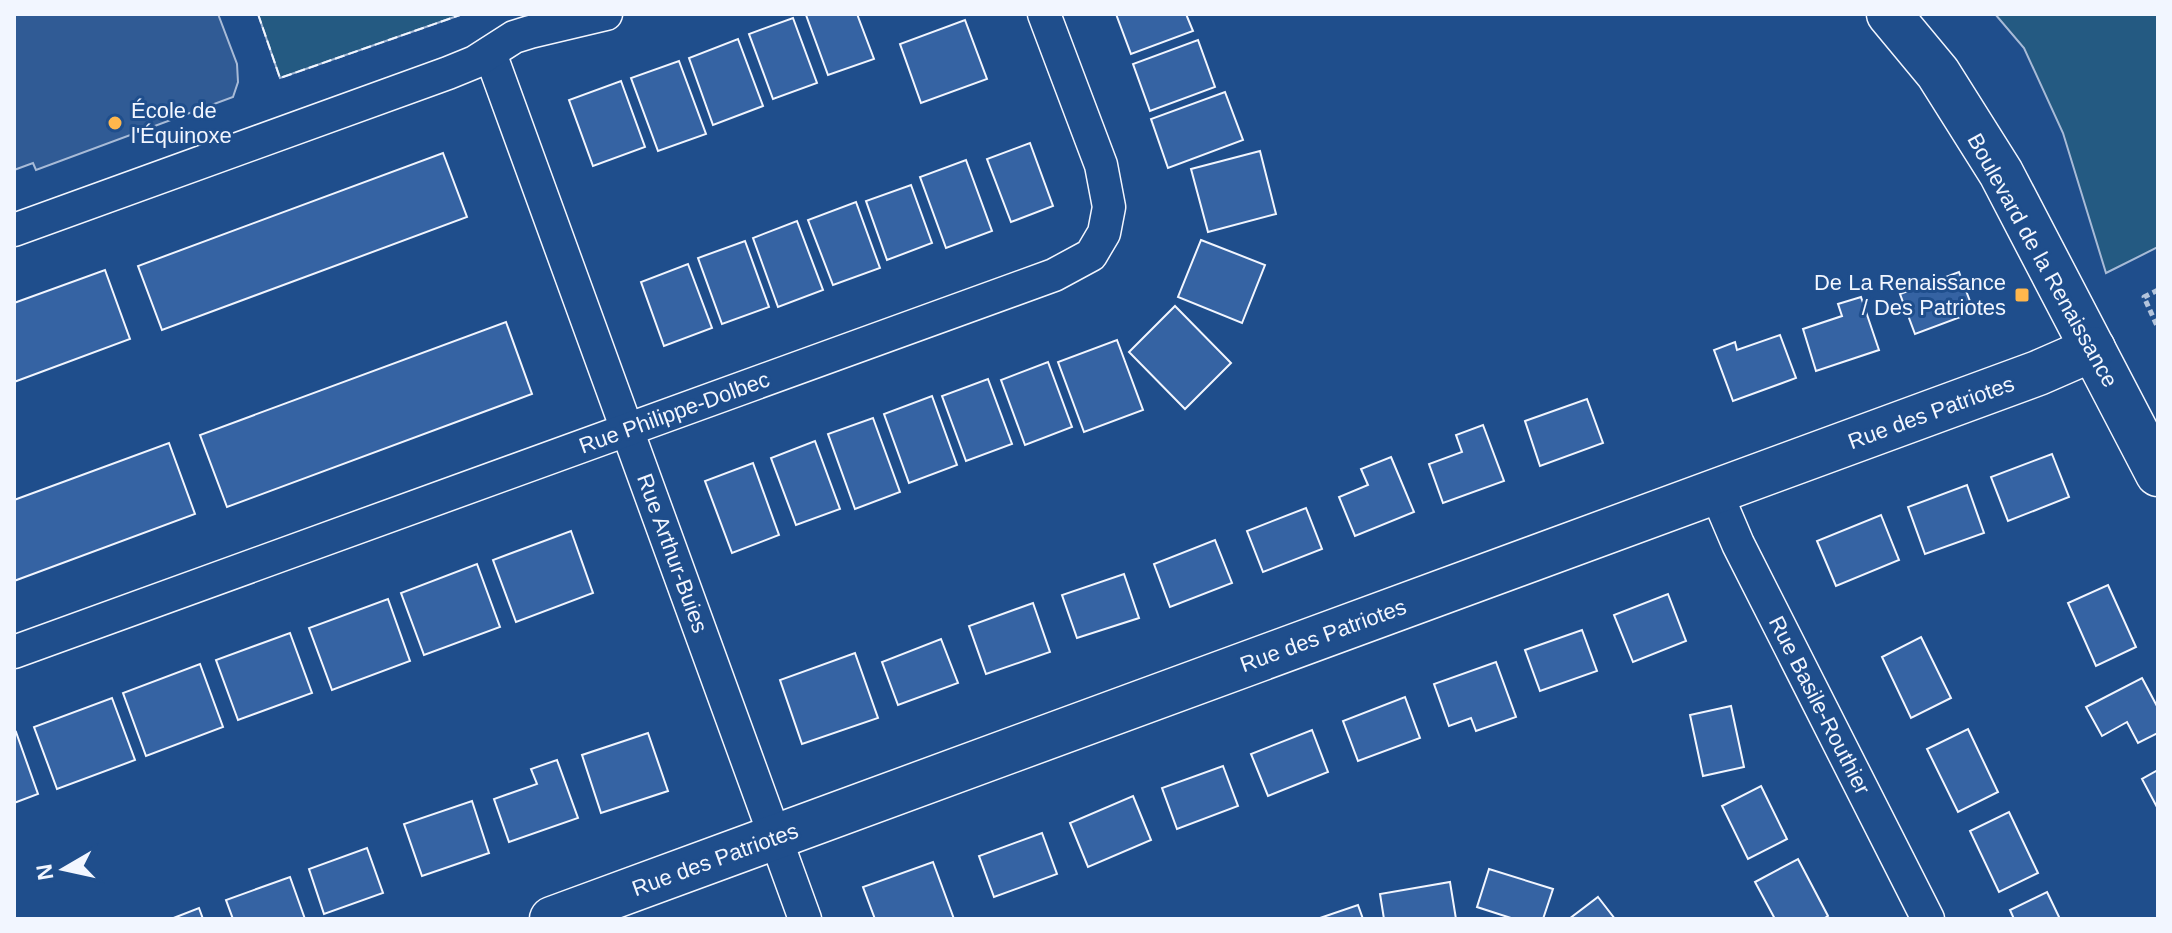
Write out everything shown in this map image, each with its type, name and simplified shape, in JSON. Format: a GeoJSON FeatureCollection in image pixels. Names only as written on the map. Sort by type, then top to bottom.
{"type":"FeatureCollection","features":[{"type":"Feature","properties":{"kind":"street"},"geometry":{"type":"LineString","coordinates":[[14,230],[448,73],[490,53],[514,37],[606,14]]}},
{"type":"Feature","properties":{"kind":"street","name":"Rue Philippe-Dolbec"},"geometry":{"type":"LineString","coordinates":[[14,652],[1054,275],[1091,255],[1108,221],[1108,193],[1101,165],[1044,14]]}},
{"type":"Feature","properties":{"kind":"street","name":"Boulevard de la Renaissance"},"geometry":{"type":"LineString","coordinates":[[1889,14],[1938,73],[2001,173],[2158,474]]}},
{"type":"Feature","properties":{"kind":"street","name":"Rue Arthur-Buies"},"geometry":{"type":"LineString","coordinates":[[490,53],[805,919]]}},
{"type":"Feature","properties":{"kind":"street","name":"Rue des Patriotes"},"geometry":{"type":"LineString","coordinates":[[552,919],[2038,373],[2093,349]]}},
{"type":"Feature","properties":{"kind":"street","name":"Rue Basile-Routhier"},"geometry":{"type":"LineString","coordinates":[[1715,490],[1738,544],[1928,919]]}},
{"type":"Feature","properties":{"kind":"path"},"geometry":{"type":"LineString","coordinates":[[2158,290],[2144,297],[2155,312],[2158,328]]}},
{"type":"Feature","properties":{"kind":"shaded area"},"geometry":{"type":"Polygon","coordinates":[[[14,14],[218,14],[237,64],[238,82],[233,97],[36,170],[33,163],[14,170],[14,14]]]}},
{"type":"Feature","properties":{"kind":"shaded area"},"geometry":{"type":"Polygon","coordinates":[[[258,14],[463,14],[280,78],[258,14]]]}},
{"type":"Feature","properties":{"kind":"shaded area"},"geometry":{"type":"Polygon","coordinates":[[[1995,14],[2158,14],[2158,247],[2106,273],[2063,133],[2024,48],[1995,14]]]}},
{"type":"Feature","properties":{"kind":"building"},"geometry":{"type":"Polygon","coordinates":[[[857,14],[874,59],[828,75],[806,15],[857,14]]]}},
{"type":"Feature","properties":{"kind":"building"},"geometry":{"type":"Polygon","coordinates":[[[1116,14],[1186,14],[1193,31],[1131,54],[1116,14]]]}},
{"type":"Feature","properties":{"kind":"building"},"geometry":{"type":"Polygon","coordinates":[[[793,18],[817,83],[773,99],[749,34],[793,18]]]}},
{"type":"Feature","properties":{"kind":"building"},"geometry":{"type":"Polygon","coordinates":[[[965,20],[987,79],[921,103],[900,44],[965,20]]]}},
{"type":"Feature","properties":{"kind":"building"},"geometry":{"type":"Polygon","coordinates":[[[738,39],[763,106],[713,125],[689,58],[738,39]]]}},
{"type":"Feature","properties":{"kind":"building"},"geometry":{"type":"Polygon","coordinates":[[[1198,40],[1215,87],[1150,111],[1133,64],[1198,40]]]}},
{"type":"Feature","properties":{"kind":"building"},"geometry":{"type":"Polygon","coordinates":[[[679,61],[706,134],[658,151],[631,78],[679,61]]]}},
{"type":"Feature","properties":{"kind":"building"},"geometry":{"type":"Polygon","coordinates":[[[621,81],[645,147],[593,166],[569,100],[621,81]]]}},
{"type":"Feature","properties":{"kind":"building"},"geometry":{"type":"Polygon","coordinates":[[[1225,92],[1243,140],[1168,168],[1151,119],[1225,92]]]}},
{"type":"Feature","properties":{"kind":"building"},"geometry":{"type":"Polygon","coordinates":[[[1030,143],[1053,206],[1011,222],[987,159],[1030,143]]]}},
{"type":"Feature","properties":{"kind":"building"},"geometry":{"type":"Polygon","coordinates":[[[1260,151],[1276,214],[1208,232],[1191,169],[1260,151]]]}},
{"type":"Feature","properties":{"kind":"building"},"geometry":{"type":"Polygon","coordinates":[[[443,153],[467,217],[162,330],[138,266],[443,153]]]}},
{"type":"Feature","properties":{"kind":"building"},"geometry":{"type":"Polygon","coordinates":[[[966,160],[992,231],[946,248],[920,177],[966,160]]]}},
{"type":"Feature","properties":{"kind":"building"},"geometry":{"type":"Polygon","coordinates":[[[911,185],[932,243],[887,260],[866,201],[911,185]]]}},
{"type":"Feature","properties":{"kind":"building"},"geometry":{"type":"Polygon","coordinates":[[[856,202],[880,268],[833,285],[808,220],[856,202]]]}},
{"type":"Feature","properties":{"kind":"building"},"geometry":{"type":"Polygon","coordinates":[[[797,221],[823,290],[778,307],[753,238],[797,221]]]}},
{"type":"Feature","properties":{"kind":"building"},"geometry":{"type":"Polygon","coordinates":[[[1201,240],[1265,265],[1242,323],[1178,297],[1201,240]]]}},
{"type":"Feature","properties":{"kind":"building"},"geometry":{"type":"Polygon","coordinates":[[[745,241],[769,307],[722,324],[698,258],[745,241]]]}},
{"type":"Feature","properties":{"kind":"building"},"geometry":{"type":"Polygon","coordinates":[[[688,264],[712,328],[664,346],[641,282],[688,264]]]}},
{"type":"Feature","properties":{"kind":"building"},"geometry":{"type":"Polygon","coordinates":[[[105,270],[130,339],[14,382],[14,303],[105,270]]]}},
{"type":"Feature","properties":{"kind":"building"},"geometry":{"type":"Polygon","coordinates":[[[1959,272],[1974,312],[1915,334],[1900,294],[1959,272]]]}},
{"type":"Feature","properties":{"kind":"building"},"geometry":{"type":"Polygon","coordinates":[[[1861,297],[1879,350],[1816,371],[1803,329],[1842,316],[1838,304],[1861,297]]]}},
{"type":"Feature","properties":{"kind":"building"},"geometry":{"type":"Polygon","coordinates":[[[1175,306],[1231,363],[1185,409],[1129,352],[1175,306]]]}},
{"type":"Feature","properties":{"kind":"building"},"geometry":{"type":"Polygon","coordinates":[[[506,322],[532,394],[227,507],[200,435],[506,322]]]}},
{"type":"Feature","properties":{"kind":"building"},"geometry":{"type":"Polygon","coordinates":[[[1780,335],[1796,378],[1733,401],[1714,350],[1735,342],[1737,350],[1780,335]]]}},
{"type":"Feature","properties":{"kind":"building"},"geometry":{"type":"Polygon","coordinates":[[[1117,340],[1143,410],[1084,432],[1058,362],[1117,340]]]}},
{"type":"Feature","properties":{"kind":"building"},"geometry":{"type":"Polygon","coordinates":[[[1048,362],[1072,427],[1025,445],[1001,380],[1048,362]]]}},
{"type":"Feature","properties":{"kind":"building"},"geometry":{"type":"Polygon","coordinates":[[[988,379],[1012,444],[966,461],[942,396],[988,379]]]}},
{"type":"Feature","properties":{"kind":"building"},"geometry":{"type":"Polygon","coordinates":[[[932,396],[957,465],[909,483],[884,414],[932,396]]]}},
{"type":"Feature","properties":{"kind":"building"},"geometry":{"type":"Polygon","coordinates":[[[1587,399],[1603,443],[1540,466],[1525,421],[1587,399]]]}},
{"type":"Feature","properties":{"kind":"building"},"geometry":{"type":"Polygon","coordinates":[[[873,418],[900,492],[855,509],[828,434],[873,418]]]}},
{"type":"Feature","properties":{"kind":"building"},"geometry":{"type":"Polygon","coordinates":[[[1483,425],[1504,481],[1443,503],[1429,464],[1462,452],[1456,435],[1483,425]]]}},
{"type":"Feature","properties":{"kind":"building"},"geometry":{"type":"Polygon","coordinates":[[[815,441],[840,509],[796,525],[771,458],[815,441]]]}},
{"type":"Feature","properties":{"kind":"building"},"geometry":{"type":"Polygon","coordinates":[[[169,443],[195,514],[14,581],[14,500],[169,443]]]}},
{"type":"Feature","properties":{"kind":"building"},"geometry":{"type":"Polygon","coordinates":[[[2052,454],[2069,497],[2008,521],[1991,477],[2052,454]]]}},
{"type":"Feature","properties":{"kind":"building"},"geometry":{"type":"Polygon","coordinates":[[[1391,457],[1414,512],[1355,536],[1339,497],[1368,485],[1361,469],[1391,457]]]}},
{"type":"Feature","properties":{"kind":"building"},"geometry":{"type":"Polygon","coordinates":[[[753,463],[779,535],[732,553],[705,481],[753,463]]]}},
{"type":"Feature","properties":{"kind":"building"},"geometry":{"type":"Polygon","coordinates":[[[1967,485],[1984,533],[1925,554],[1908,507],[1967,485]]]}},
{"type":"Feature","properties":{"kind":"building"},"geometry":{"type":"Polygon","coordinates":[[[1306,508],[1322,549],[1263,572],[1247,531],[1306,508]]]}},
{"type":"Feature","properties":{"kind":"building"},"geometry":{"type":"Polygon","coordinates":[[[1881,515],[1899,560],[1836,586],[1817,541],[1881,515]]]}},
{"type":"Feature","properties":{"kind":"building"},"geometry":{"type":"Polygon","coordinates":[[[571,531],[593,593],[516,622],[493,560],[571,531]]]}},
{"type":"Feature","properties":{"kind":"building"},"geometry":{"type":"Polygon","coordinates":[[[1215,540],[1232,583],[1170,607],[1154,564],[1215,540]]]}},
{"type":"Feature","properties":{"kind":"building"},"geometry":{"type":"Polygon","coordinates":[[[477,564],[500,627],[424,655],[401,593],[477,564]]]}},
{"type":"Feature","properties":{"kind":"building"},"geometry":{"type":"Polygon","coordinates":[[[1124,574],[1139,618],[1077,638],[1062,595],[1124,574]]]}},
{"type":"Feature","properties":{"kind":"building"},"geometry":{"type":"Polygon","coordinates":[[[2108,585],[2136,647],[2096,666],[2068,603],[2108,585]]]}},
{"type":"Feature","properties":{"kind":"building"},"geometry":{"type":"Polygon","coordinates":[[[1668,594],[1686,641],[1633,662],[1614,615],[1668,594]]]}},
{"type":"Feature","properties":{"kind":"building"},"geometry":{"type":"Polygon","coordinates":[[[388,599],[410,661],[332,690],[309,628],[388,599]]]}},
{"type":"Feature","properties":{"kind":"building"},"geometry":{"type":"Polygon","coordinates":[[[1033,603],[1050,652],[986,674],[969,626],[1033,603]]]}},
{"type":"Feature","properties":{"kind":"building"},"geometry":{"type":"Polygon","coordinates":[[[1582,630],[1597,671],[1540,691],[1525,650],[1582,630]]]}},
{"type":"Feature","properties":{"kind":"building"},"geometry":{"type":"Polygon","coordinates":[[[290,633],[312,693],[238,720],[216,660],[290,633]]]}},
{"type":"Feature","properties":{"kind":"building"},"geometry":{"type":"Polygon","coordinates":[[[1921,637],[1951,698],[1911,718],[1882,657],[1921,637]]]}},
{"type":"Feature","properties":{"kind":"building"},"geometry":{"type":"Polygon","coordinates":[[[941,639],[958,683],[898,705],[882,662],[941,639]]]}},
{"type":"Feature","properties":{"kind":"building"},"geometry":{"type":"Polygon","coordinates":[[[855,653],[878,718],[802,744],[780,680],[855,653]]]}},
{"type":"Feature","properties":{"kind":"building"},"geometry":{"type":"Polygon","coordinates":[[[1496,662],[1516,717],[1476,731],[1471,718],[1449,726],[1434,684],[1496,662]]]}},
{"type":"Feature","properties":{"kind":"building"},"geometry":{"type":"Polygon","coordinates":[[[200,664],[223,727],[146,756],[123,693],[200,664]]]}},
{"type":"Feature","properties":{"kind":"building"},"geometry":{"type":"Polygon","coordinates":[[[2142,678],[2158,708],[2158,733],[2138,743],[2127,722],[2102,736],[2086,707],[2142,678]]]}},
{"type":"Feature","properties":{"kind":"building"},"geometry":{"type":"Polygon","coordinates":[[[1405,697],[1420,738],[1358,761],[1343,721],[1405,697]]]}},
{"type":"Feature","properties":{"kind":"building"},"geometry":{"type":"Polygon","coordinates":[[[112,698],[135,760],[57,789],[34,727],[112,698]]]}},
{"type":"Feature","properties":{"kind":"building"},"geometry":{"type":"Polygon","coordinates":[[[1731,706],[1744,767],[1703,776],[1690,715],[1731,706]]]}},
{"type":"Feature","properties":{"kind":"building"},"geometry":{"type":"Polygon","coordinates":[[[1968,729],[1998,792],[1958,812],[1927,749],[1968,729]]]}},
{"type":"Feature","properties":{"kind":"building"},"geometry":{"type":"Polygon","coordinates":[[[1312,730],[1328,772],[1268,796],[1251,754],[1312,730]]]}},
{"type":"Feature","properties":{"kind":"building"},"geometry":{"type":"Polygon","coordinates":[[[14,733],[38,794],[14,803],[14,733]]]}},
{"type":"Feature","properties":{"kind":"building"},"geometry":{"type":"Polygon","coordinates":[[[648,733],[668,791],[601,813],[582,755],[648,733]]]}},
{"type":"Feature","properties":{"kind":"building"},"geometry":{"type":"Polygon","coordinates":[[[557,760],[578,818],[509,842],[494,799],[537,784],[531,769],[557,760]]]}},
{"type":"Feature","properties":{"kind":"building"},"geometry":{"type":"Polygon","coordinates":[[[1223,766],[1238,806],[1177,829],[1162,788],[1223,766]]]}},
{"type":"Feature","properties":{"kind":"building"},"geometry":{"type":"Polygon","coordinates":[[[2158,770],[2158,809],[2142,779],[2158,770]]]}},
{"type":"Feature","properties":{"kind":"building"},"geometry":{"type":"Polygon","coordinates":[[[1761,786],[1787,839],[1748,859],[1722,806],[1761,786]]]}},
{"type":"Feature","properties":{"kind":"building"},"geometry":{"type":"Polygon","coordinates":[[[1133,796],[1151,840],[1088,867],[1070,823],[1133,796]]]}},
{"type":"Feature","properties":{"kind":"building"},"geometry":{"type":"Polygon","coordinates":[[[472,801],[489,853],[422,876],[404,824],[472,801]]]}},
{"type":"Feature","properties":{"kind":"building"},"geometry":{"type":"Polygon","coordinates":[[[2009,812],[2038,873],[1999,892],[1970,831],[2009,812]]]}},
{"type":"Feature","properties":{"kind":"building"},"geometry":{"type":"Polygon","coordinates":[[[1042,833],[1057,874],[994,897],[979,856],[1042,833]]]}},
{"type":"Feature","properties":{"kind":"building"},"geometry":{"type":"Polygon","coordinates":[[[367,848],[383,893],[324,914],[309,869],[367,848]]]}},
{"type":"Feature","properties":{"kind":"building"},"geometry":{"type":"Polygon","coordinates":[[[1798,859],[1828,916],[1823,919],[1775,919],[1755,882],[1798,859]]]}},
{"type":"Feature","properties":{"kind":"building"},"geometry":{"type":"Polygon","coordinates":[[[933,862],[954,919],[875,919],[863,887],[933,862]]]}},
{"type":"Feature","properties":{"kind":"building"},"geometry":{"type":"Polygon","coordinates":[[[1489,869],[1553,889],[1543,919],[1514,919],[1477,907],[1489,869]]]}},
{"type":"Feature","properties":{"kind":"building"},"geometry":{"type":"Polygon","coordinates":[[[290,877],[305,919],[233,919],[226,900],[290,877]]]}},
{"type":"Feature","properties":{"kind":"building"},"geometry":{"type":"Polygon","coordinates":[[[1450,882],[1456,919],[1384,919],[1380,894],[1450,882]]]}},
{"type":"Feature","properties":{"kind":"building"},"geometry":{"type":"Polygon","coordinates":[[[2047,892],[2060,919],[2014,919],[2010,910],[2047,892]]]}},
{"type":"Feature","properties":{"kind":"building"},"geometry":{"type":"Polygon","coordinates":[[[1598,897],[1615,919],[1569,919],[1598,897]]]}},
{"type":"Feature","properties":{"kind":"building"},"geometry":{"type":"Polygon","coordinates":[[[1358,905],[1363,919],[1317,919],[1358,905]]]}},
{"type":"Feature","properties":{"kind":"building"},"geometry":{"type":"Polygon","coordinates":[[[199,908],[203,919],[171,919],[199,908]]]}},
{"type":"Feature","properties":{"kind":"fence"},"geometry":{"type":"LineString","coordinates":[[258,14],[280,78],[463,14]]}},
{"type":"Feature","properties":{"kind":"place","name":"École de l'Équinoxe"},"geometry":{"type":"Point","coordinates":[115,123]}},
{"type":"Feature","properties":{"kind":"place","name":"De La Renaissance / Des Patriotes"},"geometry":{"type":"Point","coordinates":[2022,295]}}]}
